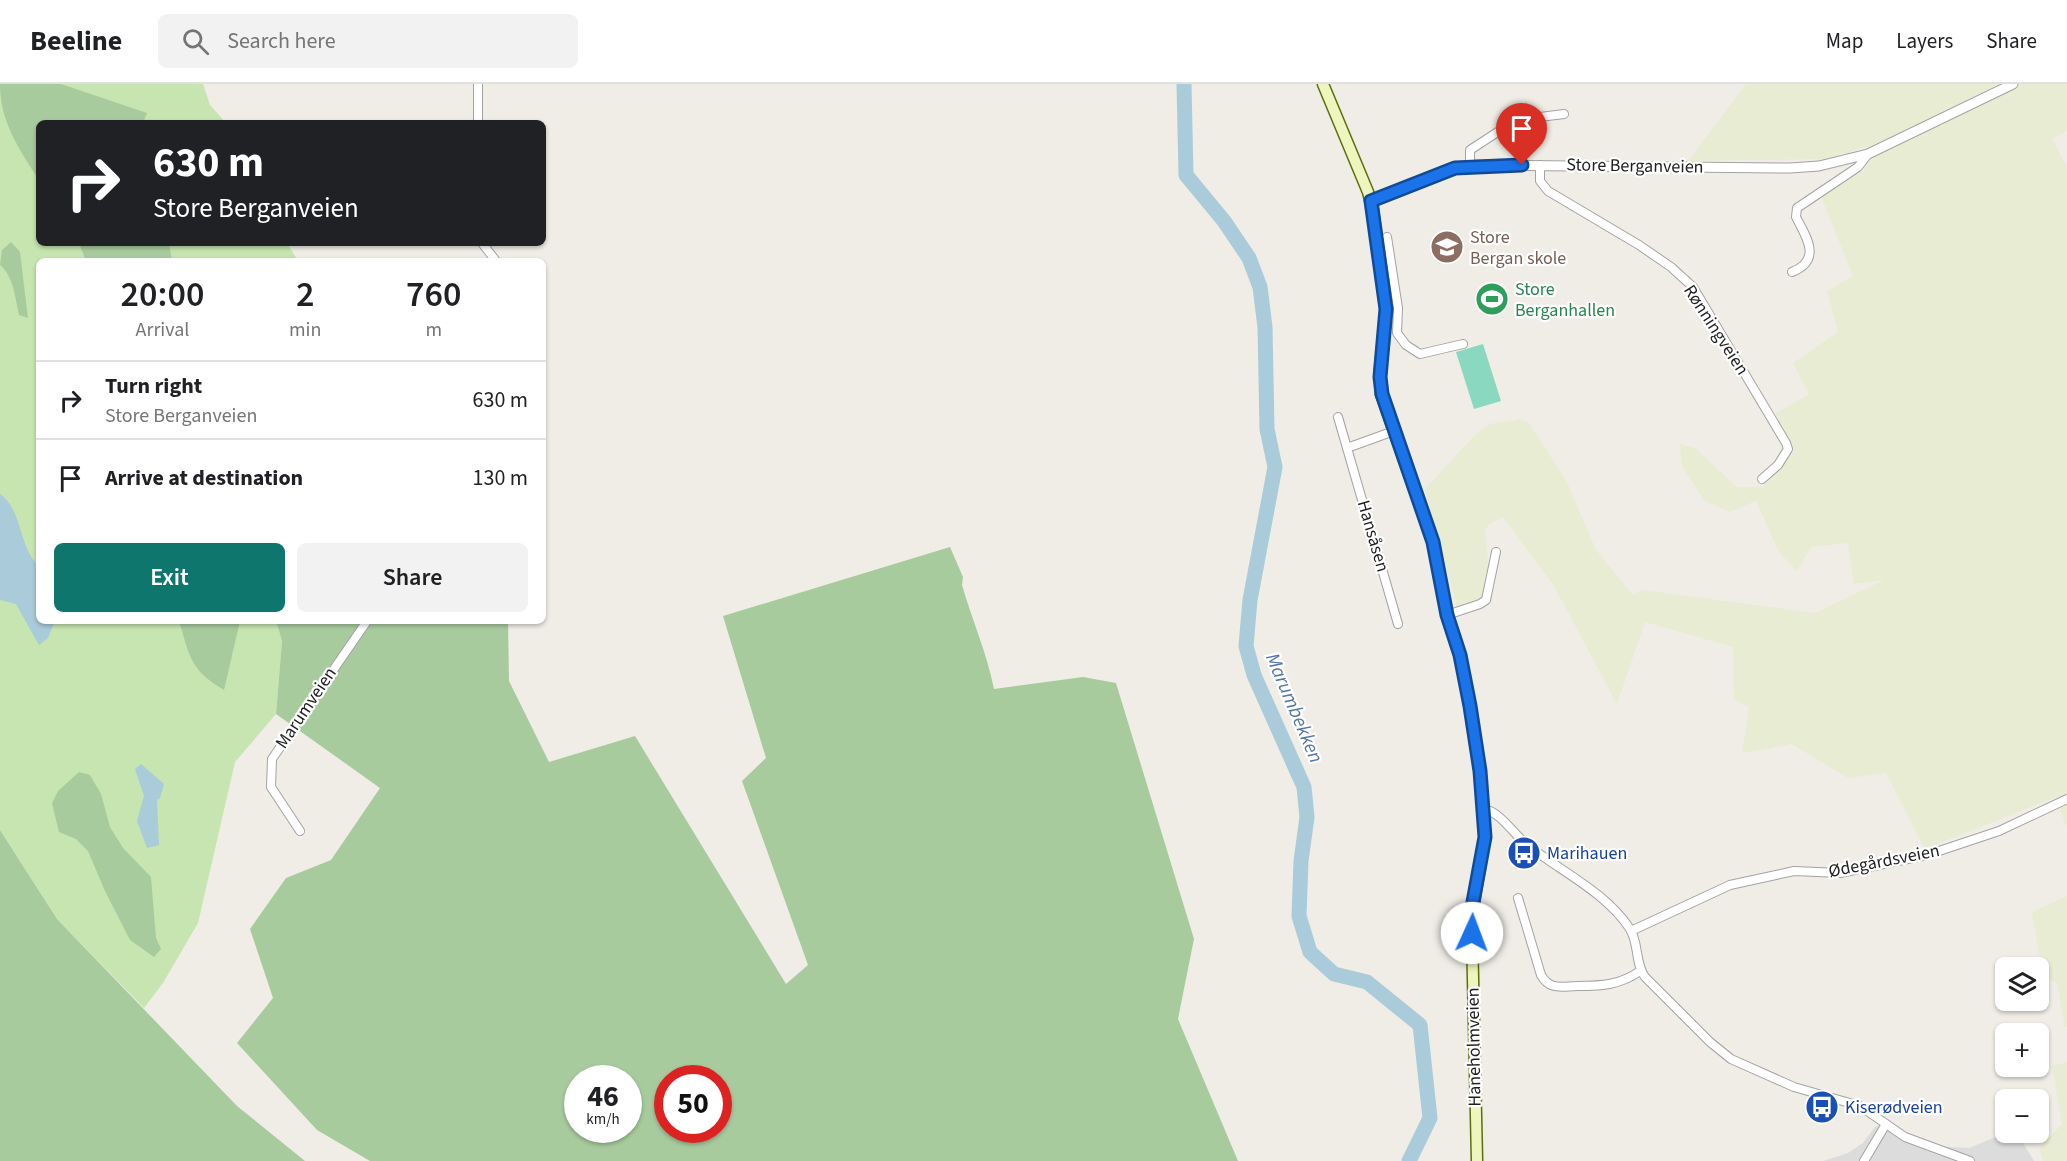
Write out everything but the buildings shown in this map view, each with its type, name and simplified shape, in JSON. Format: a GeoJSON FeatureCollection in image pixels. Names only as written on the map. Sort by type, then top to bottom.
{"type":"FeatureCollection","features":[{"type":"Feature","properties":{"kind":"main road","name":"Haneholmveien"},"geometry":{"type":"LineString","coordinates":[[1323,84],[1371,201],[1383,248],[1391,325],[1380,385],[1433,542],[1447,615],[1463,665],[1480,771],[1484,809],[1484,848],[1473,902],[1472,933],[1477,1161]]}},
{"type":"Feature","properties":{"kind":"street"},"geometry":{"type":"LineString","coordinates":[[478,84],[478,120]]}},
{"type":"Feature","properties":{"kind":"street","name":"Store Berganveien"},"geometry":{"type":"LineString","coordinates":[[1371,201],[1455,168],[1470,165],[1790,168],[1819,166],[1868,154],[2013,84]]}},
{"type":"Feature","properties":{"kind":"street"},"geometry":{"type":"LineString","coordinates":[[1470,165],[1470,150],[1509,123],[1564,114]]}},
{"type":"Feature","properties":{"kind":"street","name":"Store Berganveien"},"geometry":{"type":"LineString","coordinates":[[1792,272],[1804,267],[1810,257],[1806,236],[1796,217],[1797,208],[1858,166],[1868,154]]}},
{"type":"Feature","properties":{"kind":"street","name":"Rønningveien"},"geometry":{"type":"LineString","coordinates":[[1540,165],[1540,181],[1548,191],[1639,245],[1671,267],[1693,287],[1786,443],[1788,449],[1780,461],[1762,479]]}},
{"type":"Feature","properties":{"kind":"street","name":"Haneholmveien"},"geometry":{"type":"LineString","coordinates":[[1383,248],[1387,237]]}},
{"type":"Feature","properties":{"kind":"street"},"geometry":{"type":"LineString","coordinates":[[484,246],[494,258]]}},
{"type":"Feature","properties":{"kind":"street","name":"Haneholmveien"},"geometry":{"type":"LineString","coordinates":[[1391,325],[1400,339],[1420,354],[1463,344]]}},
{"type":"Feature","properties":{"kind":"street","name":"Hansåsen"},"geometry":{"type":"LineString","coordinates":[[1338,417],[1398,624]]}},
{"type":"Feature","properties":{"kind":"street"},"geometry":{"type":"LineString","coordinates":[[1347,448],[1394,431]]}},
{"type":"Feature","properties":{"kind":"street"},"geometry":{"type":"LineString","coordinates":[[1447,615],[1486,600],[1496,552]]}},
{"type":"Feature","properties":{"kind":"street","name":"Marumveien"},"geometry":{"type":"LineString","coordinates":[[300,831],[271,787],[272,759],[365,624]]}},
{"type":"Feature","properties":{"kind":"street","name":"Ødegårdsveien"},"geometry":{"type":"LineString","coordinates":[[1632,931],[1730,885],[1794,871],[1840,873],[1927,855],[1999,831],[2067,799]]}},
{"type":"Feature","properties":{"kind":"street"},"geometry":{"type":"LineString","coordinates":[[1484,809],[1493,812],[1526,844],[1606,904],[1632,931],[1640,971],[1668,1002],[1731,1059],[1794,1087],[1860,1106],[1921,1144],[1945,1150],[1970,1161]]}},
{"type":"Feature","properties":{"kind":"street"},"geometry":{"type":"LineString","coordinates":[[1518,898],[1541,975],[1547,983],[1558,988],[1599,988],[1620,982],[1640,971]]}},
{"type":"Feature","properties":{"kind":"street"},"geometry":{"type":"LineString","coordinates":[[1864,1161],[1886,1124]]}},
{"type":"Feature","properties":{"kind":"shaded area"},"geometry":{"type":"Polygon","coordinates":[[[1888,1123],[1924,1142],[1948,1147],[1969,1148],[1995,1137],[1995,1143],[2023,1143],[2034,1161],[1823,1161],[1848,1153],[1863,1143],[1875,1127],[1888,1123]]]}},
{"type":"Feature","properties":{"kind":"green space"},"geometry":{"type":"Polygon","coordinates":[[[0,84],[203,84],[210,105],[223,120],[36,120],[36,246],[289,246],[296,258],[36,258],[36,624],[277,624],[282,641],[276,714],[235,762],[198,923],[163,983],[144,1008],[57,919],[0,830],[0,84]]]}},
{"type":"Feature","properties":{"kind":"green space"},"geometry":{"type":"Polygon","coordinates":[[[0,84],[61,84],[147,113],[144,120],[36,120],[36,175],[12,135],[1,98],[0,84]]]}},
{"type":"Feature","properties":{"kind":"green space"},"geometry":{"type":"Polygon","coordinates":[[[1746,84],[2067,84],[2067,131],[2052,139],[2067,167],[2067,829],[2056,797],[1925,849],[1886,773],[1848,778],[1792,744],[1742,753],[1749,707],[1734,699],[1733,647],[1645,622],[1617,704],[1554,586],[1503,517],[1488,525],[1485,532],[1489,570],[1481,601],[1457,607],[1425,489],[1475,435],[1490,424],[1520,419],[1529,423],[1567,482],[1596,550],[1633,595],[1642,590],[1815,613],[1884,580],[1854,584],[1848,543],[1811,547],[1797,571],[1779,552],[1756,501],[1729,512],[1704,500],[1682,466],[1680,444],[1695,448],[1737,487],[1763,487],[1794,451],[1775,414],[1809,394],[1793,363],[1838,332],[1827,291],[1853,276],[1821,196],[1863,171],[1880,143],[1825,159],[1688,161],[1746,84]]]}},
{"type":"Feature","properties":{"kind":"green space"},"geometry":{"type":"Polygon","coordinates":[[[11,242],[20,252],[28,318],[19,315],[11,282],[0,265],[2,250],[11,242]]]}},
{"type":"Feature","properties":{"kind":"green space"},"geometry":{"type":"Polygon","coordinates":[[[80,246],[170,246],[172,258],[85,258],[80,246]]]}},
{"type":"Feature","properties":{"kind":"green space"},"geometry":{"type":"Polygon","coordinates":[[[1483,344],[1501,401],[1474,409],[1456,352],[1483,344]]]}},
{"type":"Feature","properties":{"kind":"green space"},"geometry":{"type":"Polygon","coordinates":[[[950,547],[963,577],[962,585],[994,689],[1083,677],[1116,683],[1194,939],[1178,1019],[1238,1161],[370,1161],[317,1130],[237,1043],[273,998],[250,929],[286,878],[331,860],[380,788],[276,714],[282,641],[277,624],[508,624],[509,681],[549,762],[635,736],[786,984],[808,965],[742,781],[766,758],[723,616],[950,547]]]}},
{"type":"Feature","properties":{"kind":"green space"},"geometry":{"type":"Polygon","coordinates":[[[180,624],[239,624],[224,690],[198,669],[186,644],[180,624]]]}},
{"type":"Feature","properties":{"kind":"green space"},"geometry":{"type":"Polygon","coordinates":[[[79,772],[90,775],[101,794],[110,827],[123,848],[151,877],[156,938],[161,949],[154,957],[130,940],[88,851],[76,839],[59,832],[52,803],[58,791],[79,772]]]}},
{"type":"Feature","properties":{"kind":"green space"},"geometry":{"type":"Polygon","coordinates":[[[0,830],[57,919],[237,1106],[305,1161],[0,1161],[0,830]]]}},
{"type":"Feature","properties":{"kind":"green space"},"geometry":{"type":"Polygon","coordinates":[[[2067,896],[2067,1027],[2065,1027],[2057,983],[2049,979],[2049,957],[2040,957],[2032,912],[2067,896]]]}},
{"type":"Feature","properties":{"kind":"green space"},"geometry":{"type":"Polygon","coordinates":[[[2067,1062],[2067,1161],[2043,1161],[2039,1148],[2044,1143],[2049,1143],[2049,1138],[2062,1124],[2052,1066],[2067,1062]]]}},
{"type":"Feature","properties":{"kind":"water"},"geometry":{"type":"Polygon","coordinates":[[[0,494],[13,509],[27,549],[36,563],[36,624],[54,624],[48,638],[39,645],[16,604],[0,600],[0,494]]]}},
{"type":"Feature","properties":{"kind":"water"},"geometry":{"type":"Polygon","coordinates":[[[141,764],[164,784],[160,798],[157,800],[159,845],[147,848],[137,821],[144,796],[135,769],[141,764]]]}},
{"type":"Feature","properties":{"kind":"waterway","name":"Marumbekken"},"geometry":{"type":"LineString","coordinates":[[1184,84],[1186,175],[1224,221],[1249,258],[1260,287],[1265,327],[1267,429],[1275,467],[1250,600],[1246,646],[1254,675],[1304,787],[1307,817],[1301,861],[1299,916],[1310,952],[1334,974],[1367,982],[1420,1025],[1430,1118],[1409,1161]]}},
{"type":"Feature","properties":{"kind":"place","name":"Store Bergan skole"},"geometry":{"type":"Point","coordinates":[1447,247]}},
{"type":"Feature","properties":{"kind":"place","name":"Store Berganhallen"},"geometry":{"type":"Point","coordinates":[1492,299]}},
{"type":"Feature","properties":{"kind":"place","name":"Marihauen"},"geometry":{"type":"Point","coordinates":[1524,853]}},
{"type":"Feature","properties":{"kind":"place","name":"Kiserødveien"},"geometry":{"type":"Point","coordinates":[1822,1107]}},
{"type":"Feature","properties":{"kind":"route"},"geometry":{"type":"LineString","coordinates":[[1472,933],[1473,902],[1485,837],[1480,771],[1463,665],[1447,615],[1433,542],[1385,406],[1380,385],[1386,309],[1371,201],[1455,168],[1470,165],[1522,165]]}}]}
